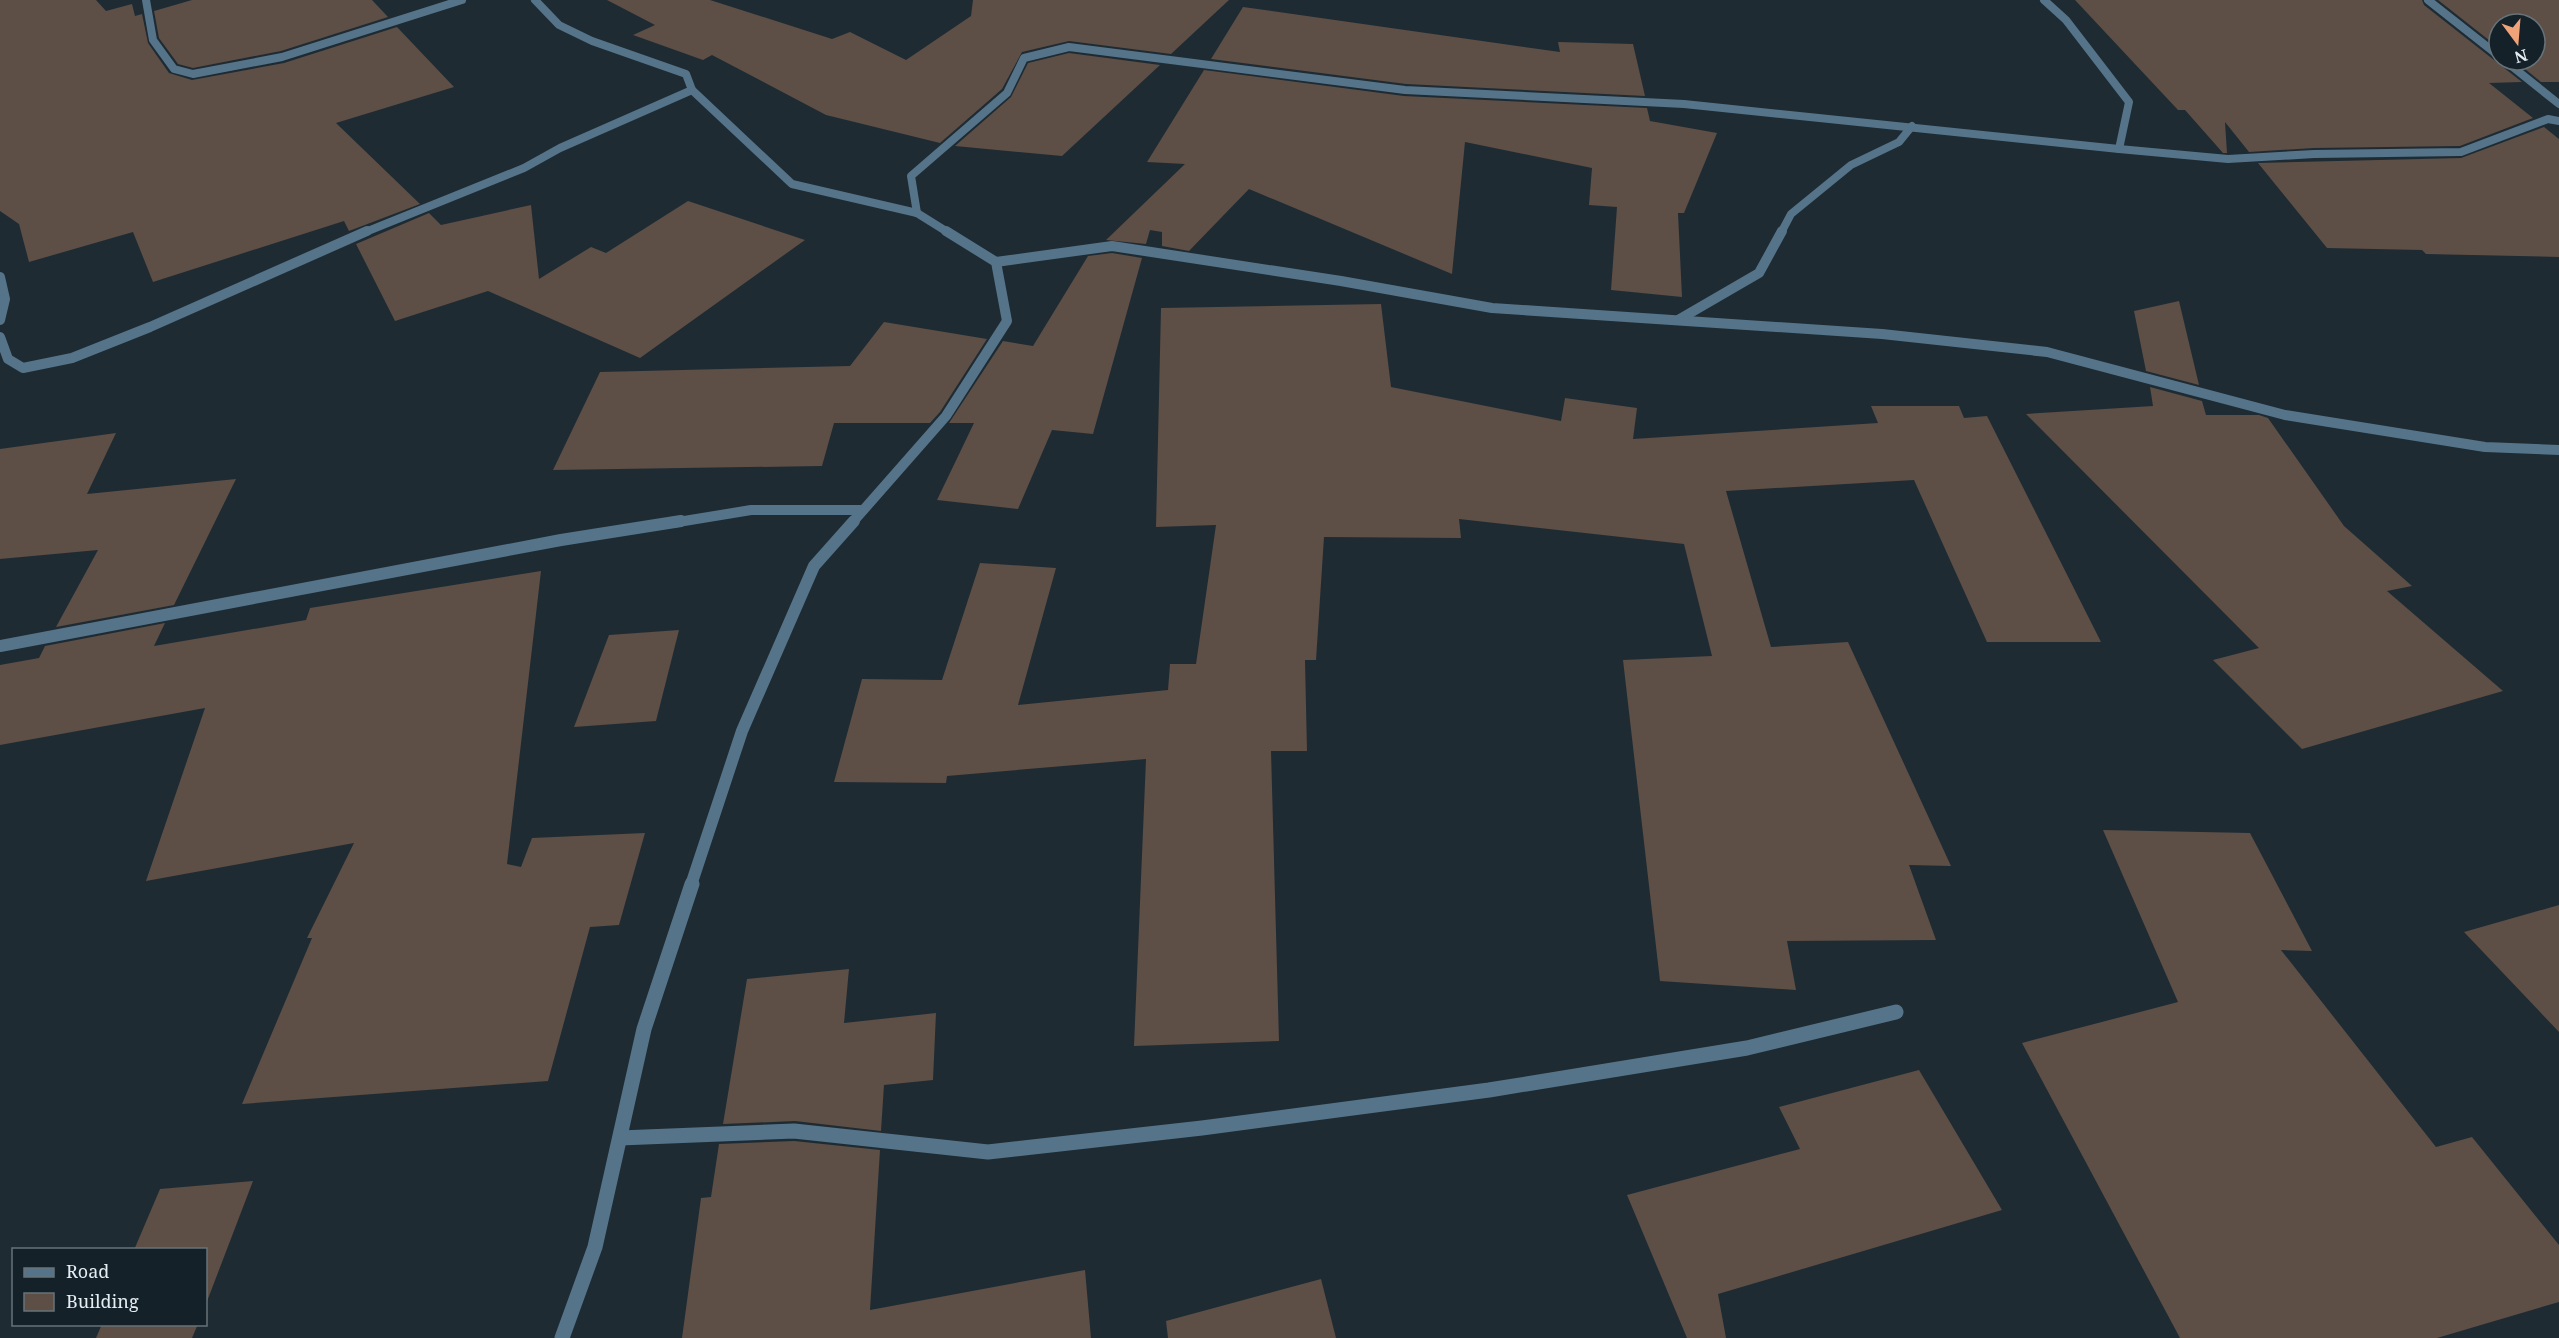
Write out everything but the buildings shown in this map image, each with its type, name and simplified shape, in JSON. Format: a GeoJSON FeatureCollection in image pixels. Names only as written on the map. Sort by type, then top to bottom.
{"type":"FeatureCollection","features":[{"type":"Feature","properties":{"kind":"street"},"geometry":{"type":"LineString","coordinates":[[146,0],[153,40],[174,69],[193,74],[282,57],[462,0]]}},
{"type":"Feature","properties":{"kind":"street"},"geometry":{"type":"LineString","coordinates":[[535,0],[560,26],[592,41],[686,74],[692,90],[792,184],[917,213],[996,262],[1112,246],[1341,281],[1492,308],[1882,334],[2047,352],[2285,415],[2485,447],[2559,450]]}},
{"type":"Feature","properties":{"kind":"street"},"geometry":{"type":"LineString","coordinates":[[2044,0],[2066,20],[2129,102],[2119,149]]}},
{"type":"Feature","properties":{"kind":"street"},"geometry":{"type":"LineString","coordinates":[[2428,0],[2487,47]]}},
{"type":"Feature","properties":{"kind":"street"},"geometry":{"type":"LineString","coordinates":[[917,213],[911,176],[1007,93],[1024,57],[1069,47],[1405,90],[1684,104],[2228,159],[2314,154],[2461,152],[2548,119],[2559,121]]}},
{"type":"Feature","properties":{"kind":"street"},"geometry":{"type":"LineString","coordinates":[[2519,72],[2559,104]]}},
{"type":"Feature","properties":{"kind":"street"},"geometry":{"type":"LineString","coordinates":[[0,337],[8,359],[23,368],[72,358],[255,282],[387,222],[524,168],[560,148],[692,90]]}},
{"type":"Feature","properties":{"kind":"street"},"geometry":{"type":"LineString","coordinates":[[1677,321],[1759,273],[1791,214],[1851,165],[1899,142],[1912,126]]}},
{"type":"Feature","properties":{"kind":"street"},"geometry":{"type":"LineString","coordinates":[[562,1338],[596,1247],[644,1029],[742,732],[814,566],[946,416],[1007,321],[996,262]]}},
{"type":"Feature","properties":{"kind":"street"},"geometry":{"type":"LineString","coordinates":[[0,277],[5,299],[0,320]]}},
{"type":"Feature","properties":{"kind":"street"},"geometry":{"type":"LineString","coordinates":[[0,646],[561,540],[751,510],[863,510]]}},
{"type":"Feature","properties":{"kind":"street"},"geometry":{"type":"LineString","coordinates":[[620,1138],[794,1131],[988,1152],[1202,1128],[1489,1090],[1748,1047],[1896,1012]]}}]}
